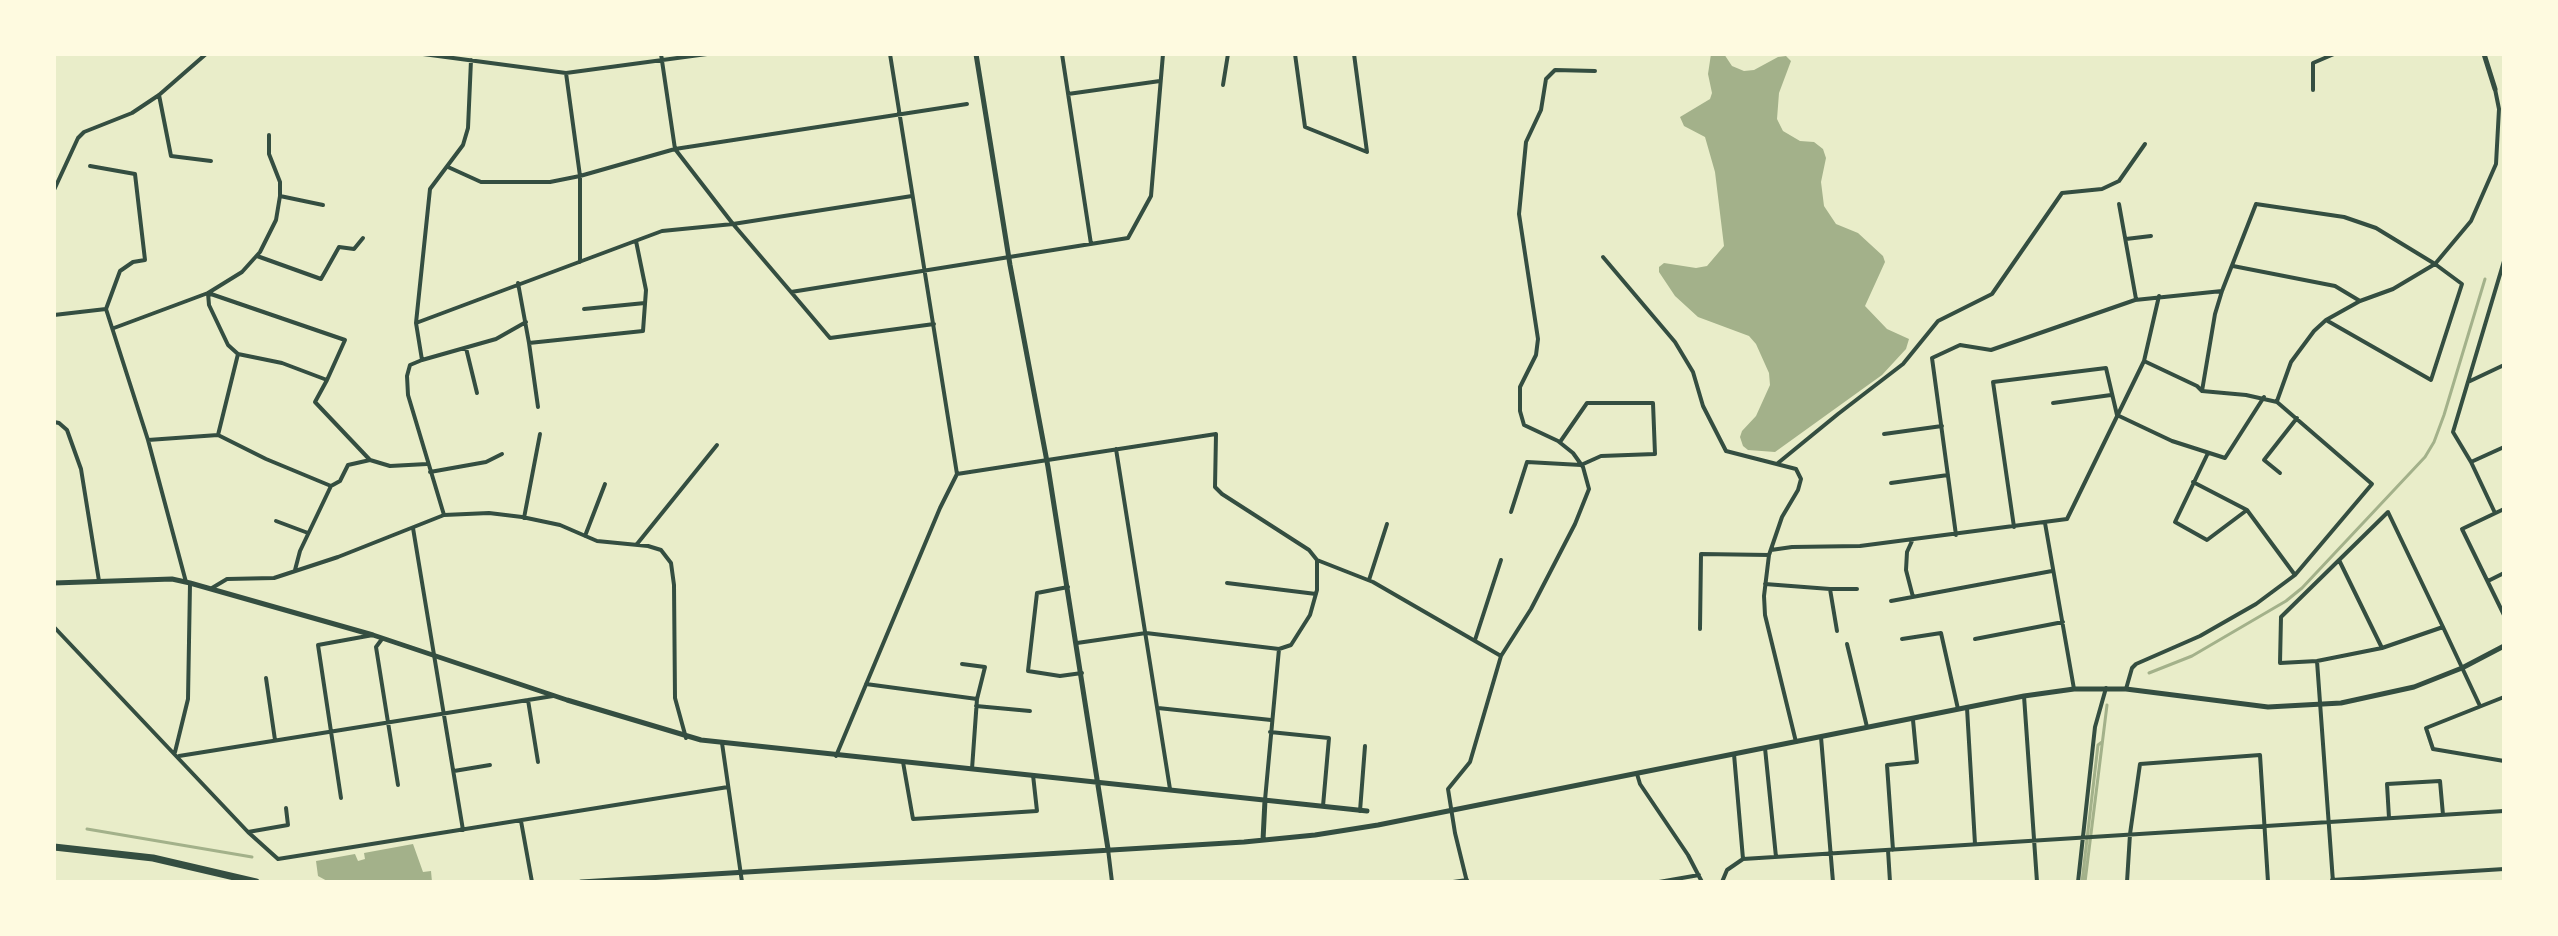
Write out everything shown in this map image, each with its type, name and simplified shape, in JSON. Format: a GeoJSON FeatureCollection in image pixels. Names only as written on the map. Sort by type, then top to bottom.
{"type":"FeatureCollection","features":[{"type":"Feature","properties":{"kind":"main road"},"geometry":{"type":"LineString","coordinates":[[54,847],[153,858],[256,882]]}},
{"type":"Feature","properties":{"kind":"street"},"geometry":{"type":"LineString","coordinates":[[54,190],[78,138],[84,132],[132,113],[159,95],[206,54]]}},
{"type":"Feature","properties":{"kind":"street"},"geometry":{"type":"LineString","coordinates":[[423,54],[566,73],[661,57],[707,54]]}},
{"type":"Feature","properties":{"kind":"street"},"geometry":{"type":"LineString","coordinates":[[836,756],[957,474],[890,54]]}},
{"type":"Feature","properties":{"kind":"street"},"geometry":{"type":"LineString","coordinates":[[976,54],[1008,256],[1047,459],[1112,882]]}},
{"type":"Feature","properties":{"kind":"street"},"geometry":{"type":"LineString","coordinates":[[1062,54],[1091,244]]}},
{"type":"Feature","properties":{"kind":"street"},"geometry":{"type":"LineString","coordinates":[[791,292],[1128,238],[1151,196],[1163,54]]}},
{"type":"Feature","properties":{"kind":"street"},"geometry":{"type":"LineString","coordinates":[[1223,85],[1228,54]]}},
{"type":"Feature","properties":{"kind":"street"},"geometry":{"type":"LineString","coordinates":[[1295,54],[1305,127],[1367,152],[1354,54]]}},
{"type":"Feature","properties":{"kind":"street"},"geometry":{"type":"LineString","coordinates":[[2313,90],[2313,63],[2334,54]]}},
{"type":"Feature","properties":{"kind":"street"},"geometry":{"type":"LineString","coordinates":[[2277,402],[2291,362],[2314,331],[2326,320],[2360,301],[2393,289],[2435,264],[2471,221],[2496,164],[2499,109],[2484,54]]}},
{"type":"Feature","properties":{"kind":"street"},"geometry":{"type":"LineString","coordinates":[[661,57],[675,149],[733,224],[830,338],[934,324]]}},
{"type":"Feature","properties":{"kind":"street"},"geometry":{"type":"LineString","coordinates":[[422,360],[416,323],[430,189],[463,145],[468,128],[471,60]]}},
{"type":"Feature","properties":{"kind":"street"},"geometry":{"type":"LineString","coordinates":[[1453,882],[1467,881],[1448,789],[1470,762],[1501,656],[1531,609],[1575,524],[1589,489],[1581,465],[1560,442],[1524,425],[1520,411],[1520,387],[1536,355],[1538,339],[1519,214],[1526,142],[1541,110],[1546,79],[1555,70],[1595,71]]}},
{"type":"Feature","properties":{"kind":"street"},"geometry":{"type":"LineString","coordinates":[[566,73],[580,176],[580,262]]}},
{"type":"Feature","properties":{"kind":"street"},"geometry":{"type":"LineString","coordinates":[[1068,94],[1160,81]]}},
{"type":"Feature","properties":{"kind":"street"},"geometry":{"type":"LineString","coordinates":[[159,95],[171,156],[211,161]]}},
{"type":"Feature","properties":{"kind":"street"},"geometry":{"type":"LineString","coordinates":[[448,167],[481,182],[550,182],[675,149],[967,104]]}},
{"type":"Feature","properties":{"kind":"street"},"geometry":{"type":"LineString","coordinates":[[114,328],[208,293],[242,272],[257,256],[276,220],[280,196],[280,182],[269,154],[269,135]]}},
{"type":"Feature","properties":{"kind":"street"},"geometry":{"type":"LineString","coordinates":[[1778,463],[1903,364],[1938,321],[1992,294],[2062,193],[2102,189],[2119,181],[2145,144]]}},
{"type":"Feature","properties":{"kind":"street"},"geometry":{"type":"LineString","coordinates":[[90,166],[135,174],[145,260],[133,262],[120,271],[106,309],[148,440],[188,582],[188,699],[177,754]]}},
{"type":"Feature","properties":{"kind":"street"},"geometry":{"type":"LineString","coordinates":[[280,196],[323,205]]}},
{"type":"Feature","properties":{"kind":"street"},"geometry":{"type":"LineString","coordinates":[[416,323],[662,231],[733,224],[912,196]]}},
{"type":"Feature","properties":{"kind":"street"},"geometry":{"type":"LineString","coordinates":[[2119,204],[2136,299]]}},
{"type":"Feature","properties":{"kind":"street"},"geometry":{"type":"LineString","coordinates":[[2202,391],[2215,314],[2256,204],[2344,217],[2376,228],[2462,284],[2431,380],[2326,320]]}},
{"type":"Feature","properties":{"kind":"street"},"geometry":{"type":"LineString","coordinates":[[2125,239],[2151,236]]}},
{"type":"Feature","properties":{"kind":"street"},"geometry":{"type":"LineString","coordinates":[[257,256],[321,279],[339,247],[354,249],[363,238]]}},
{"type":"Feature","properties":{"kind":"street"},"geometry":{"type":"LineString","coordinates":[[529,343],[643,331],[646,290],[636,241]]}},
{"type":"Feature","properties":{"kind":"street"},"geometry":{"type":"LineString","coordinates":[[1603,257],[1675,342],[1693,372],[1703,406],[1726,451],[1796,469],[1801,479],[1782,517],[1770,553],[1765,584],[1765,615],[1796,742]]}},
{"type":"Feature","properties":{"kind":"street"},"geometry":{"type":"LineString","coordinates":[[2495,513],[2453,432],[2504,261]]}},
{"type":"Feature","properties":{"kind":"street"},"geometry":{"type":"LineString","coordinates":[[2233,266],[2335,286],[2360,301]]}},
{"type":"Feature","properties":{"kind":"street"},"geometry":{"type":"LineString","coordinates":[[518,283],[538,407]]}},
{"type":"Feature","properties":{"kind":"street"},"geometry":{"type":"LineString","coordinates":[[1956,535],[1932,358],[1960,345],[1991,350],[2136,299],[2222,291]]}},
{"type":"Feature","properties":{"kind":"street"},"geometry":{"type":"LineString","coordinates":[[208,293],[215,319],[228,345],[238,354],[282,363],[327,380]]}},
{"type":"Feature","properties":{"kind":"street"},"geometry":{"type":"LineString","coordinates":[[208,293],[345,340],[315,402],[370,460]]}},
{"type":"Feature","properties":{"kind":"street"},"geometry":{"type":"LineString","coordinates":[[1700,629],[1701,554],[1770,553],[1792,547],[1860,546],[2067,519],[2144,361],[2159,296]]}},
{"type":"Feature","properties":{"kind":"street"},"geometry":{"type":"LineString","coordinates":[[584,309],[645,303]]}},
{"type":"Feature","properties":{"kind":"street"},"geometry":{"type":"LineString","coordinates":[[54,315],[106,309]]}},
{"type":"Feature","properties":{"kind":"street"},"geometry":{"type":"LineString","coordinates":[[444,515],[408,395],[410,365],[496,339],[526,322]]}},
{"type":"Feature","properties":{"kind":"street"},"geometry":{"type":"LineString","coordinates":[[466,348],[477,393]]}},
{"type":"Feature","properties":{"kind":"street"},"geometry":{"type":"LineString","coordinates":[[218,435],[238,354]]}},
{"type":"Feature","properties":{"kind":"street"},"geometry":{"type":"LineString","coordinates":[[2126,689],[2136,664],[2200,636],[2274,593],[2295,575],[2372,484],[2277,402],[2264,397],[2202,391],[2144,361]]}},
{"type":"Feature","properties":{"kind":"street"},"geometry":{"type":"LineString","coordinates":[[2468,382],[2504,365]]}},
{"type":"Feature","properties":{"kind":"street"},"geometry":{"type":"LineString","coordinates":[[2014,527],[1993,382],[2106,368],[2117,415],[2172,441],[2225,458],[2264,397]]}},
{"type":"Feature","properties":{"kind":"street"},"geometry":{"type":"LineString","coordinates":[[2053,403],[2111,395]]}},
{"type":"Feature","properties":{"kind":"street"},"geometry":{"type":"LineString","coordinates":[[1511,512],[1527,462],[1581,465],[1601,456],[1655,454],[1653,403],[1587,403],[1560,442]]}},
{"type":"Feature","properties":{"kind":"street"},"geometry":{"type":"LineString","coordinates":[[2280,473],[2264,460],[2297,418]]}},
{"type":"Feature","properties":{"kind":"street"},"geometry":{"type":"LineString","coordinates":[[54,422],[67,430],[81,469],[99,581]]}},
{"type":"Feature","properties":{"kind":"street"},"geometry":{"type":"LineString","coordinates":[[1884,434],[1942,426]]}},
{"type":"Feature","properties":{"kind":"street"},"geometry":{"type":"LineString","coordinates":[[524,518],[540,434]]}},
{"type":"Feature","properties":{"kind":"street"},"geometry":{"type":"LineString","coordinates":[[957,474],[1216,434],[1215,487],[1222,494],[1309,550],[1317,560],[1369,580],[1501,656]]}},
{"type":"Feature","properties":{"kind":"street"},"geometry":{"type":"LineString","coordinates":[[148,440],[218,435],[331,486]]}},
{"type":"Feature","properties":{"kind":"street"},"geometry":{"type":"LineString","coordinates":[[637,544],[717,445]]}},
{"type":"Feature","properties":{"kind":"street"},"geometry":{"type":"LineString","coordinates":[[2471,462],[2504,447]]}},
{"type":"Feature","properties":{"kind":"street"},"geometry":{"type":"LineString","coordinates":[[1116,449],[1170,789]]}},
{"type":"Feature","properties":{"kind":"street"},"geometry":{"type":"LineString","coordinates":[[2208,453],[2175,522],[2207,540],[2247,510]]}},
{"type":"Feature","properties":{"kind":"street"},"geometry":{"type":"LineString","coordinates":[[430,472],[486,462],[502,454]]}},
{"type":"Feature","properties":{"kind":"street"},"geometry":{"type":"LineString","coordinates":[[295,570],[308,533],[331,486],[340,481],[348,465],[370,460],[390,466],[427,464]]}},
{"type":"Feature","properties":{"kind":"street"},"geometry":{"type":"LineString","coordinates":[[1891,483],[1949,475]]}},
{"type":"Feature","properties":{"kind":"street"},"geometry":{"type":"LineString","coordinates":[[2193,482],[2247,510],[2295,575]]}},
{"type":"Feature","properties":{"kind":"street"},"geometry":{"type":"LineString","coordinates":[[585,536],[605,484]]}},
{"type":"Feature","properties":{"kind":"street"},"geometry":{"type":"LineString","coordinates":[[2504,509],[2462,529],[2504,615]]}},
{"type":"Feature","properties":{"kind":"street"},"geometry":{"type":"LineString","coordinates":[[2443,627],[2382,648],[2317,661],[2280,663],[2281,617],[2388,512],[2443,627],[2480,706]]}},
{"type":"Feature","properties":{"kind":"street"},"geometry":{"type":"LineString","coordinates":[[212,588],[227,579],[274,578],[338,557],[444,515],[489,513],[524,518],[560,525],[597,541],[637,544],[661,550],[671,563],[676,609],[675,698],[686,738]]}},
{"type":"Feature","properties":{"kind":"street"},"geometry":{"type":"LineString","coordinates":[[276,521],[308,533]]}},
{"type":"Feature","properties":{"kind":"street"},"geometry":{"type":"LineString","coordinates":[[2045,523],[2074,689]]}},
{"type":"Feature","properties":{"kind":"street"},"geometry":{"type":"LineString","coordinates":[[1369,580],[1387,524]]}},
{"type":"Feature","properties":{"kind":"street"},"geometry":{"type":"LineString","coordinates":[[413,528],[463,830]]}},
{"type":"Feature","properties":{"kind":"street"},"geometry":{"type":"LineString","coordinates":[[1913,540],[1907,552],[1906,570],[1913,597]]}},
{"type":"Feature","properties":{"kind":"street"},"geometry":{"type":"LineString","coordinates":[[1077,643],[1146,633],[1279,649],[1291,645],[1310,615],[1316,594],[1317,560]]}},
{"type":"Feature","properties":{"kind":"street"},"geometry":{"type":"LineString","coordinates":[[1475,640],[1501,560]]}},
{"type":"Feature","properties":{"kind":"street"},"geometry":{"type":"LineString","coordinates":[[2339,560],[2382,648]]}},
{"type":"Feature","properties":{"kind":"street"},"geometry":{"type":"LineString","coordinates":[[1891,601],[2052,571]]}},
{"type":"Feature","properties":{"kind":"street"},"geometry":{"type":"LineString","coordinates":[[2488,582],[2504,573]]}},
{"type":"Feature","properties":{"kind":"street"},"geometry":{"type":"LineString","coordinates":[[54,583],[172,579],[188,582],[373,635],[686,738],[722,743],[1364,811],[1365,746]]}},
{"type":"Feature","properties":{"kind":"street"},"geometry":{"type":"LineString","coordinates":[[1227,583],[1316,594]]}},
{"type":"Feature","properties":{"kind":"street"},"geometry":{"type":"LineString","coordinates":[[1765,584],[1857,589]]}},
{"type":"Feature","properties":{"kind":"street"},"geometry":{"type":"LineString","coordinates":[[1068,587],[1037,593],[1028,671],[1060,676],[1082,673]]}},
{"type":"Feature","properties":{"kind":"street"},"geometry":{"type":"LineString","coordinates":[[1830,589],[1837,631]]}},
{"type":"Feature","properties":{"kind":"street"},"geometry":{"type":"LineString","coordinates":[[1975,639],[2063,622]]}},
{"type":"Feature","properties":{"kind":"street"},"geometry":{"type":"LineString","coordinates":[[54,627],[248,832],[274,857],[282,859],[728,787]]}},
{"type":"Feature","properties":{"kind":"street"},"geometry":{"type":"LineString","coordinates":[[1902,639],[1941,633],[1958,710]]}},
{"type":"Feature","properties":{"kind":"street"},"geometry":{"type":"LineString","coordinates":[[341,798],[318,645],[373,635]]}},
{"type":"Feature","properties":{"kind":"street"},"geometry":{"type":"LineString","coordinates":[[382,639],[376,647],[398,785]]}},
{"type":"Feature","properties":{"kind":"street"},"geometry":{"type":"LineString","coordinates":[[1847,644],[1867,729]]}},
{"type":"Feature","properties":{"kind":"street"},"geometry":{"type":"LineString","coordinates":[[581,882],[1263,840],[1346,831],[2024,696],[2074,689],[2126,689],[2268,707],[2321,705],[2388,694],[2462,668],[2504,646]]}},
{"type":"Feature","properties":{"kind":"street"},"geometry":{"type":"LineString","coordinates":[[1263,840],[1279,649]]}},
{"type":"Feature","properties":{"kind":"street"},"geometry":{"type":"LineString","coordinates":[[2317,661],[2332,881],[2504,869]]}},
{"type":"Feature","properties":{"kind":"street"},"geometry":{"type":"LineString","coordinates":[[962,664],[985,667],[976,706],[972,769]]}},
{"type":"Feature","properties":{"kind":"street"},"geometry":{"type":"LineString","coordinates":[[266,678],[275,740]]}},
{"type":"Feature","properties":{"kind":"street"},"geometry":{"type":"LineString","coordinates":[[866,684],[977,699]]}},
{"type":"Feature","properties":{"kind":"street"},"geometry":{"type":"LineString","coordinates":[[2078,882],[2095,727],[2106,688]]}},
{"type":"Feature","properties":{"kind":"street"},"geometry":{"type":"LineString","coordinates":[[177,754],[555,696]]}},
{"type":"Feature","properties":{"kind":"street"},"geometry":{"type":"LineString","coordinates":[[2024,696],[2037,882]]}},
{"type":"Feature","properties":{"kind":"street"},"geometry":{"type":"LineString","coordinates":[[2504,697],[2426,728],[2433,749],[2504,761]]}},
{"type":"Feature","properties":{"kind":"street"},"geometry":{"type":"LineString","coordinates":[[528,700],[538,762]]}},
{"type":"Feature","properties":{"kind":"street"},"geometry":{"type":"LineString","coordinates":[[976,706],[1030,711]]}},
{"type":"Feature","properties":{"kind":"street"},"geometry":{"type":"LineString","coordinates":[[1158,708],[1271,720]]}},
{"type":"Feature","properties":{"kind":"street"},"geometry":{"type":"LineString","coordinates":[[1967,708],[1975,844]]}},
{"type":"Feature","properties":{"kind":"street"},"geometry":{"type":"LineString","coordinates":[[1890,882],[1887,765],[1917,762],[1913,720]]}},
{"type":"Feature","properties":{"kind":"street"},"geometry":{"type":"LineString","coordinates":[[1270,732],[1329,738],[1323,806]]}},
{"type":"Feature","properties":{"kind":"street"},"geometry":{"type":"LineString","coordinates":[[1821,737],[1833,882]]}},
{"type":"Feature","properties":{"kind":"street"},"geometry":{"type":"LineString","coordinates":[[722,743],[742,882]]}},
{"type":"Feature","properties":{"kind":"street"},"geometry":{"type":"LineString","coordinates":[[1765,748],[1776,857]]}},
{"type":"Feature","properties":{"kind":"street"},"geometry":{"type":"LineString","coordinates":[[1734,754],[1743,859]]}},
{"type":"Feature","properties":{"kind":"street"},"geometry":{"type":"LineString","coordinates":[[2127,882],[2140,764],[2260,755],[2268,882]]}},
{"type":"Feature","properties":{"kind":"street"},"geometry":{"type":"LineString","coordinates":[[903,762],[913,819],[1037,811],[1033,775]]}},
{"type":"Feature","properties":{"kind":"street"},"geometry":{"type":"LineString","coordinates":[[454,771],[490,765]]}},
{"type":"Feature","properties":{"kind":"street"},"geometry":{"type":"LineString","coordinates":[[1637,774],[1640,784],[1662,813],[1702,882]]}},
{"type":"Feature","properties":{"kind":"street"},"geometry":{"type":"LineString","coordinates":[[2389,818],[2387,784],[2440,781],[2443,815]]}},
{"type":"Feature","properties":{"kind":"street"},"geometry":{"type":"LineString","coordinates":[[248,832],[288,825],[286,808]]}},
{"type":"Feature","properties":{"kind":"street"},"geometry":{"type":"LineString","coordinates":[[1722,882],[1727,870],[1743,859],[2504,811]]}},
{"type":"Feature","properties":{"kind":"street"},"geometry":{"type":"LineString","coordinates":[[521,821],[532,882]]}},
{"type":"Feature","properties":{"kind":"street"},"geometry":{"type":"LineString","coordinates":[[1659,882],[1699,875]]}},
{"type":"Feature","properties":{"kind":"shaded area"},"geometry":{"type":"Polygon","coordinates":[[[1711,54],[1724,54],[1732,66],[1744,71],[1754,70],[1778,57],[1786,56],[1791,61],[1779,93],[1777,119],[1783,131],[1800,141],[1814,142],[1823,149],[1826,158],[1821,182],[1824,206],[1836,224],[1858,233],[1883,256],[1885,262],[1865,306],[1887,329],[1909,339],[1906,349],[1882,375],[1775,452],[1748,450],[1740,437],[1756,416],[1770,385],[1769,373],[1756,344],[1749,336],[1698,317],[1675,296],[1659,272],[1659,267],[1664,263],[1696,268],[1707,266],[1724,246],[1715,172],[1705,137],[1684,126],[1680,117],[1710,99],[1712,93],[1708,74],[1711,54]]]}},
{"type":"Feature","properties":{"kind":"shaded area"},"geometry":{"type":"Polygon","coordinates":[[[413,844],[423,872],[431,871],[432,882],[329,882],[318,876],[316,861],[355,854],[358,861],[365,859],[364,853],[413,844]]]}},
{"type":"Feature","properties":{"kind":"waterway"},"geometry":{"type":"LineString","coordinates":[[2149,673],[2192,656],[2286,601],[2302,588],[2425,457],[2444,415],[2485,279]]}},
{"type":"Feature","properties":{"kind":"waterway"},"geometry":{"type":"LineString","coordinates":[[2085,882],[2107,705]]}},
{"type":"Feature","properties":{"kind":"waterway"},"geometry":{"type":"LineString","coordinates":[[2082,882],[2098,745],[2102,742]]}},
{"type":"Feature","properties":{"kind":"waterway"},"geometry":{"type":"LineString","coordinates":[[87,829],[252,857]]}}]}
